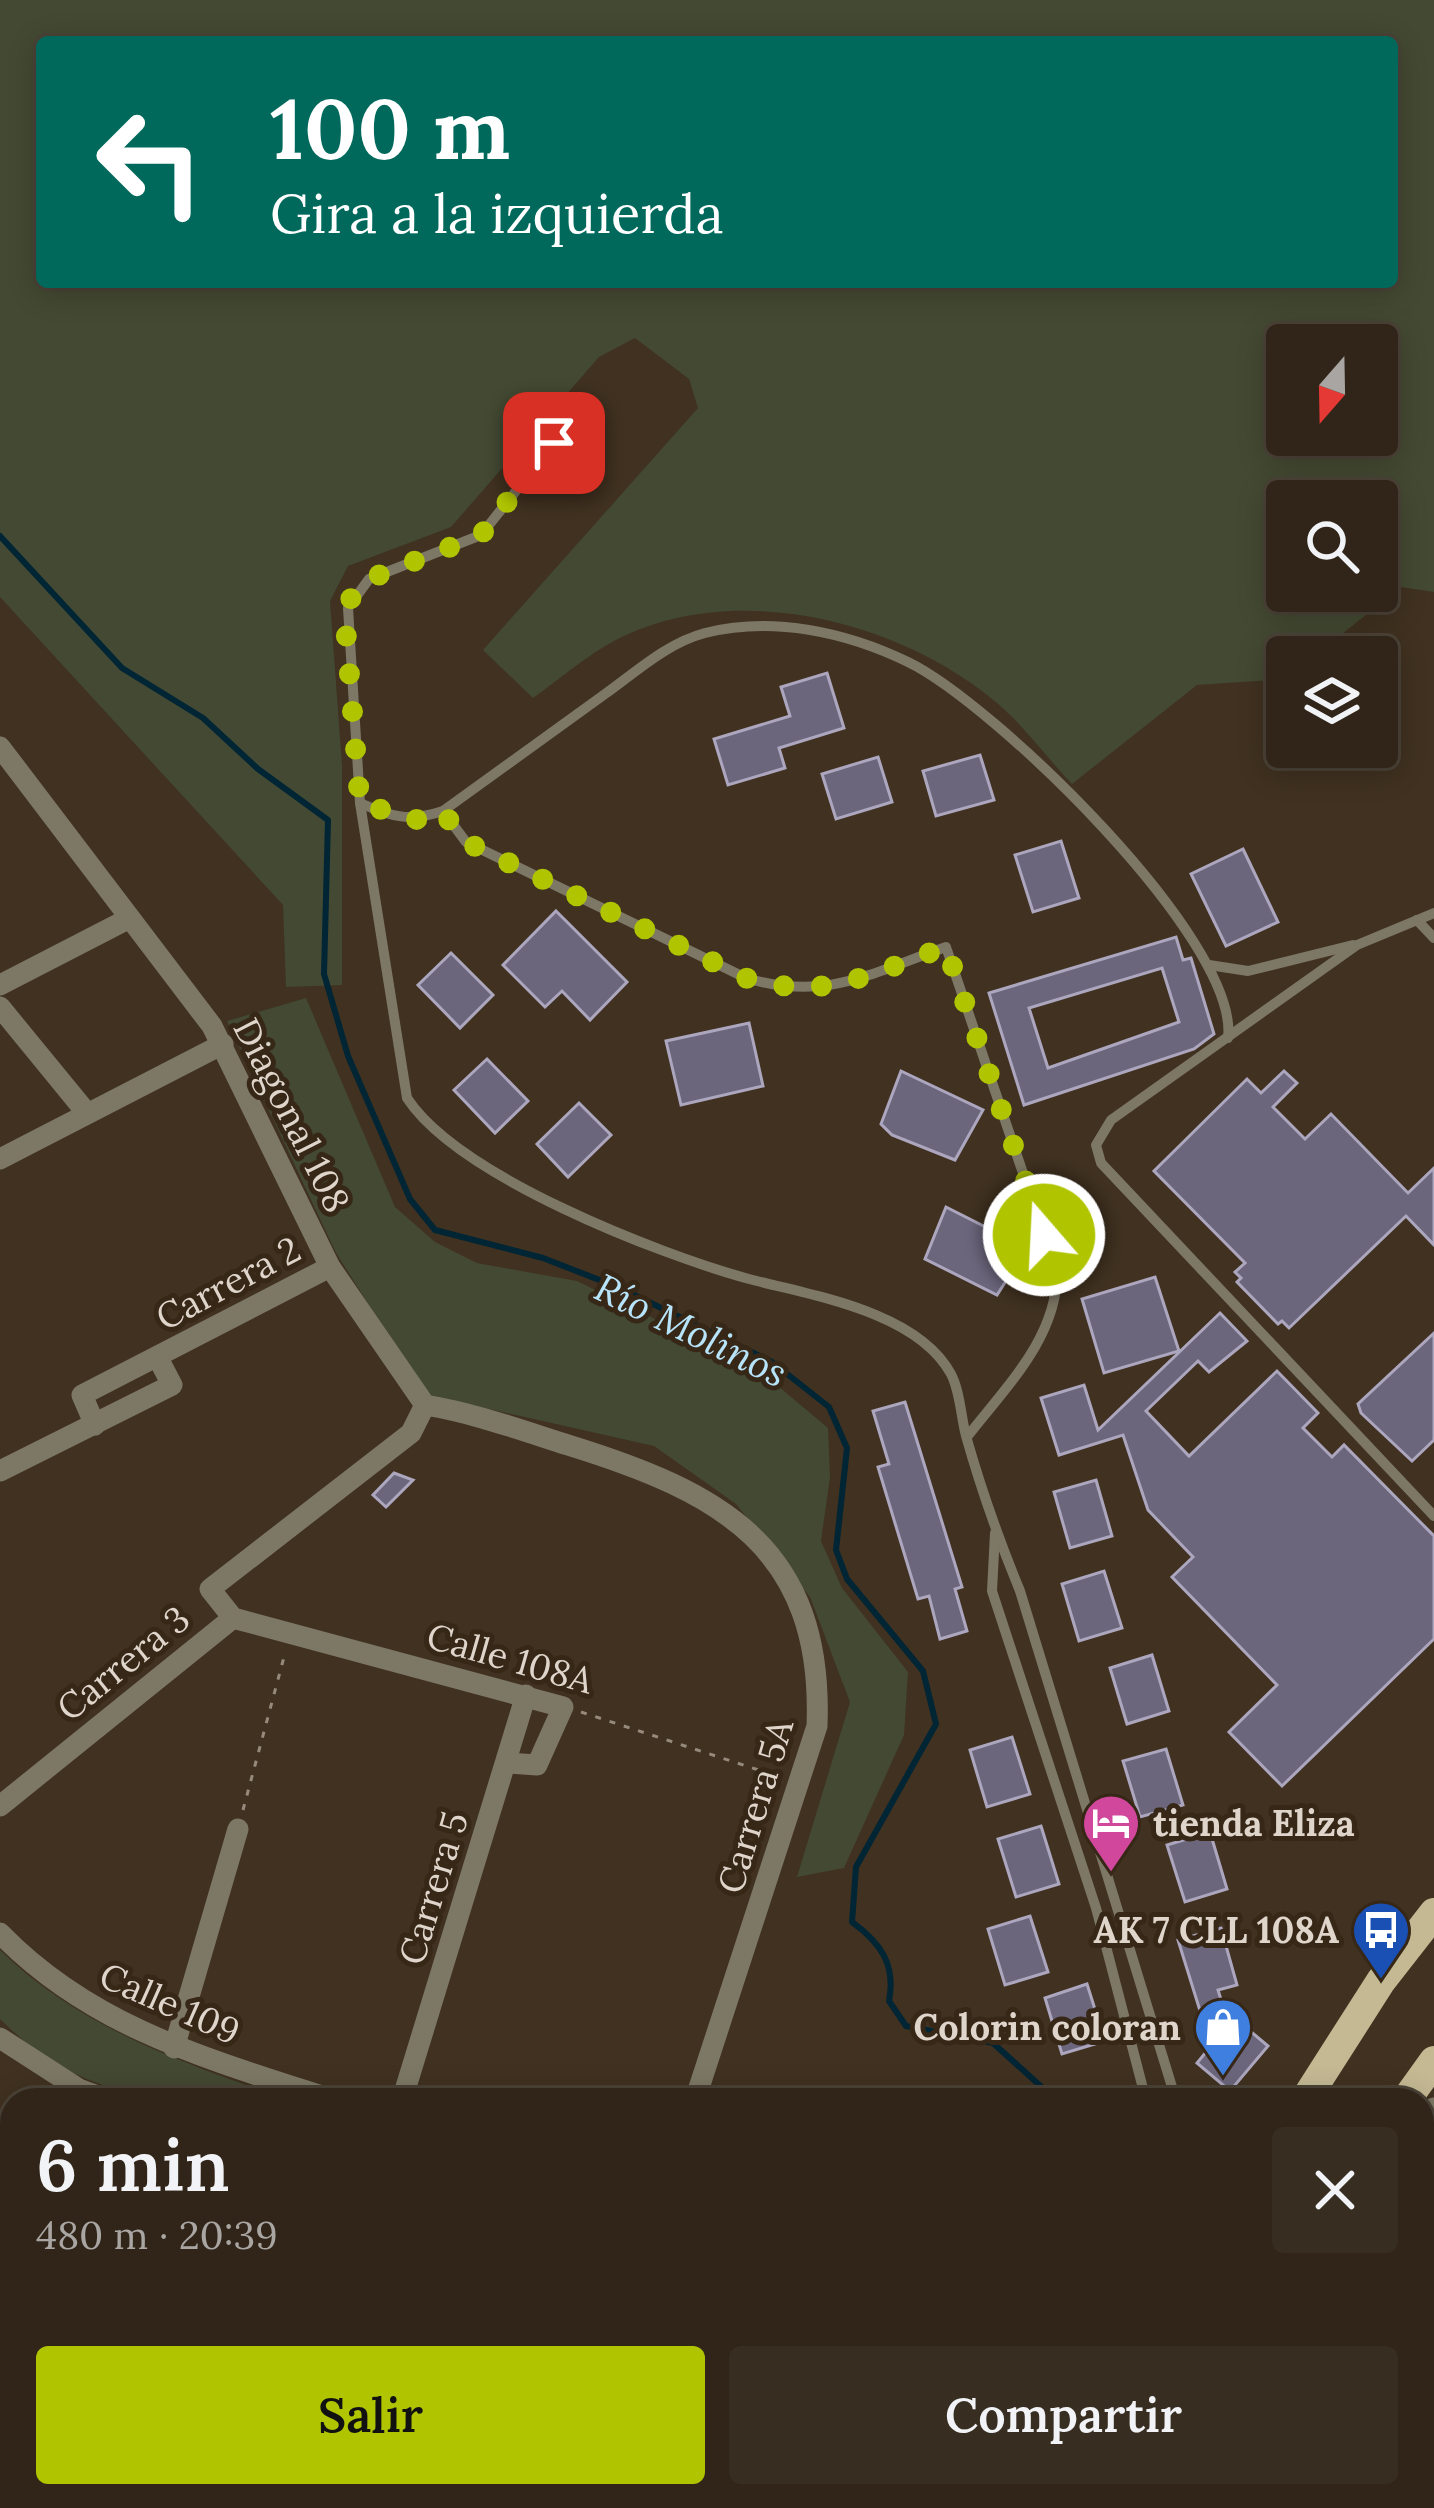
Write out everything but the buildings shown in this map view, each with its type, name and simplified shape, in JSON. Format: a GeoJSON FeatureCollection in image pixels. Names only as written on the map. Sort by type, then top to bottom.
{"type":"FeatureCollection","features":[{"type":"Feature","properties":{"kind":"main road"},"geometry":{"type":"LineString","coordinates":[[1313,2088],[1382,1981],[1434,1913]]}},
{"type":"Feature","properties":{"kind":"main road"},"geometry":{"type":"LineString","coordinates":[[1415,2088],[1434,2061]]}},
{"type":"Feature","properties":{"kind":"street","name":"Diagonal 108"},"geometry":{"type":"LineString","coordinates":[[0,747],[223,1044],[330,1267],[425,1405]]}},
{"type":"Feature","properties":{"kind":"street"},"geometry":{"type":"LineString","coordinates":[[0,985],[128,919]]}},
{"type":"Feature","properties":{"kind":"street"},"geometry":{"type":"LineString","coordinates":[[0,1007],[86,1112]]}},
{"type":"Feature","properties":{"kind":"street"},"geometry":{"type":"LineString","coordinates":[[0,1159],[223,1044]]}},
{"type":"Feature","properties":{"kind":"street","name":"Carrera 2"},"geometry":{"type":"LineString","coordinates":[[94,1425],[82,1395],[330,1267]]}},
{"type":"Feature","properties":{"kind":"street","name":"Carrera 2"},"geometry":{"type":"LineString","coordinates":[[0,1471],[172,1385],[158,1358]]}},
{"type":"Feature","properties":{"kind":"street","name":"Carrera 3"},"geometry":{"type":"LineString","coordinates":[[0,1806],[232,1618],[210,1589],[411,1433],[425,1405]]}},
{"type":"Feature","properties":{"kind":"street","name":"Carrera 5A"},"geometry":{"type":"LineString","coordinates":[[425,1405],[636,1466],[732,1513],[765,1547],[794,1590],[819,1688],[817,1726],[802,1784],[699,2088]]}},
{"type":"Feature","properties":{"kind":"street","name":"Calle 108A"},"geometry":{"type":"LineString","coordinates":[[232,1618],[563,1707]]}},
{"type":"Feature","properties":{"kind":"street","name":"Carrera 5"},"geometry":{"type":"LineString","coordinates":[[406,2088],[526,1695]]}},
{"type":"Feature","properties":{"kind":"street"},"geometry":{"type":"LineString","coordinates":[[507,1763],[537,1765],[563,1707]]}},
{"type":"Feature","properties":{"kind":"street"},"geometry":{"type":"LineString","coordinates":[[174,2048],[238,1829]]}},
{"type":"Feature","properties":{"kind":"street","name":"Calle 109"},"geometry":{"type":"LineString","coordinates":[[0,1933],[82,2004],[174,2048],[297,2088]]}},
{"type":"Feature","properties":{"kind":"street"},"geometry":{"type":"LineString","coordinates":[[0,2038],[76,2088]]}},
{"type":"Feature","properties":{"kind":"lane"},"geometry":{"type":"LineString","coordinates":[[578,413],[481,535],[369,579],[351,598],[346,632],[360,803],[396,1056],[407,1098],[420,1119],[502,1177],[590,1219],[745,1278],[830,1296],[902,1330],[951,1373],[995,1530],[1033,1631],[1172,2088]]}},
{"type":"Feature","properties":{"kind":"lane"},"geometry":{"type":"LineString","coordinates":[[360,803],[415,820],[442,811],[674,644],[744,628],[823,631],[912,663],[1007,730],[1165,902],[1209,965],[1230,1018],[1228,1038]]}},
{"type":"Feature","properties":{"kind":"lane"},"geometry":{"type":"LineString","coordinates":[[442,811],[466,842],[746,978],[782,988],[818,991],[946,947],[1057,1273],[1057,1300],[1034,1350],[967,1437]]}},
{"type":"Feature","properties":{"kind":"lane"},"geometry":{"type":"LineString","coordinates":[[1209,965],[1248,970],[1357,945],[1434,913]]}},
{"type":"Feature","properties":{"kind":"lane"},"geometry":{"type":"LineString","coordinates":[[1417,920],[1434,938]]}},
{"type":"Feature","properties":{"kind":"lane"},"geometry":{"type":"LineString","coordinates":[[1357,945],[1112,1120],[1100,1134],[1097,1155],[1434,1516]]}},
{"type":"Feature","properties":{"kind":"lane"},"geometry":{"type":"LineString","coordinates":[[995,1530],[992,1591],[1096,1908],[1143,2088]]}},
{"type":"Feature","properties":{"kind":"path"},"geometry":{"type":"LineString","coordinates":[[238,1829],[292,1631]]}},
{"type":"Feature","properties":{"kind":"path","name":"Calle 108A"},"geometry":{"type":"LineString","coordinates":[[563,1707],[802,1784]]}},
{"type":"Feature","properties":{"kind":"green space"},"geometry":{"type":"Polygon","coordinates":[[[0,0],[1434,0],[1434,592],[1398,589],[1398,480],[1266,480],[1266,612],[1370,612],[1339,636],[1266,636],[1266,680],[1197,685],[1072,784],[1007,712],[957,674],[913,650],[814,618],[763,611],[712,612],[662,622],[605,646],[533,698],[483,650],[698,408],[689,379],[635,338],[599,357],[451,527],[348,566],[330,601],[342,765],[342,985],[286,987],[283,905],[0,597],[0,0]]]}},
{"type":"Feature","properties":{"kind":"green space"},"geometry":{"type":"Polygon","coordinates":[[[306,998],[395,1207],[435,1242],[477,1263],[577,1281],[759,1370],[828,1428],[830,1477],[821,1541],[842,1588],[908,1672],[904,1735],[844,1868],[797,1877],[850,1702],[810,1597],[736,1504],[654,1446],[426,1395],[336,1253],[227,1021],[306,998]]]}},
{"type":"Feature","properties":{"kind":"green space"},"geometry":{"type":"Polygon","coordinates":[[[0,1950],[31,1978],[99,2022],[256,2088],[115,2088],[100,2084],[33,2048],[0,2019],[0,1950]]]}},
{"type":"Feature","properties":{"kind":"waterway","name":"Río Molinos"},"geometry":{"type":"LineString","coordinates":[[0,536],[122,668],[203,718],[258,769],[328,820],[324,974],[348,1056],[410,1199],[435,1230],[543,1258],[620,1288],[772,1362],[829,1407],[847,1448],[836,1550],[847,1579],[923,1671],[936,1724],[856,1867],[852,1922],[884,1956],[890,1976],[889,2001],[906,2026],[993,2043],[1043,2088]]}},
{"type":"Feature","properties":{"kind":"place","name":"tienda Eliza"},"geometry":{"type":"Point","coordinates":[1111,1874]}},
{"type":"Feature","properties":{"kind":"place","name":"AK 7 CLL 108A"},"geometry":{"type":"Point","coordinates":[1381,1981]}},
{"type":"Feature","properties":{"kind":"place","name":"Colorin coloran"},"geometry":{"type":"Point","coordinates":[1223,2078]}},
{"type":"Feature","properties":{"kind":"route"},"geometry":{"type":"LineString","coordinates":[[554,443],[481,535],[369,579],[351,598],[346,632],[360,803],[389,816],[415,820],[442,811],[466,842],[746,978],[782,988],[818,991],[946,947],[1044,1235]]}}]}
